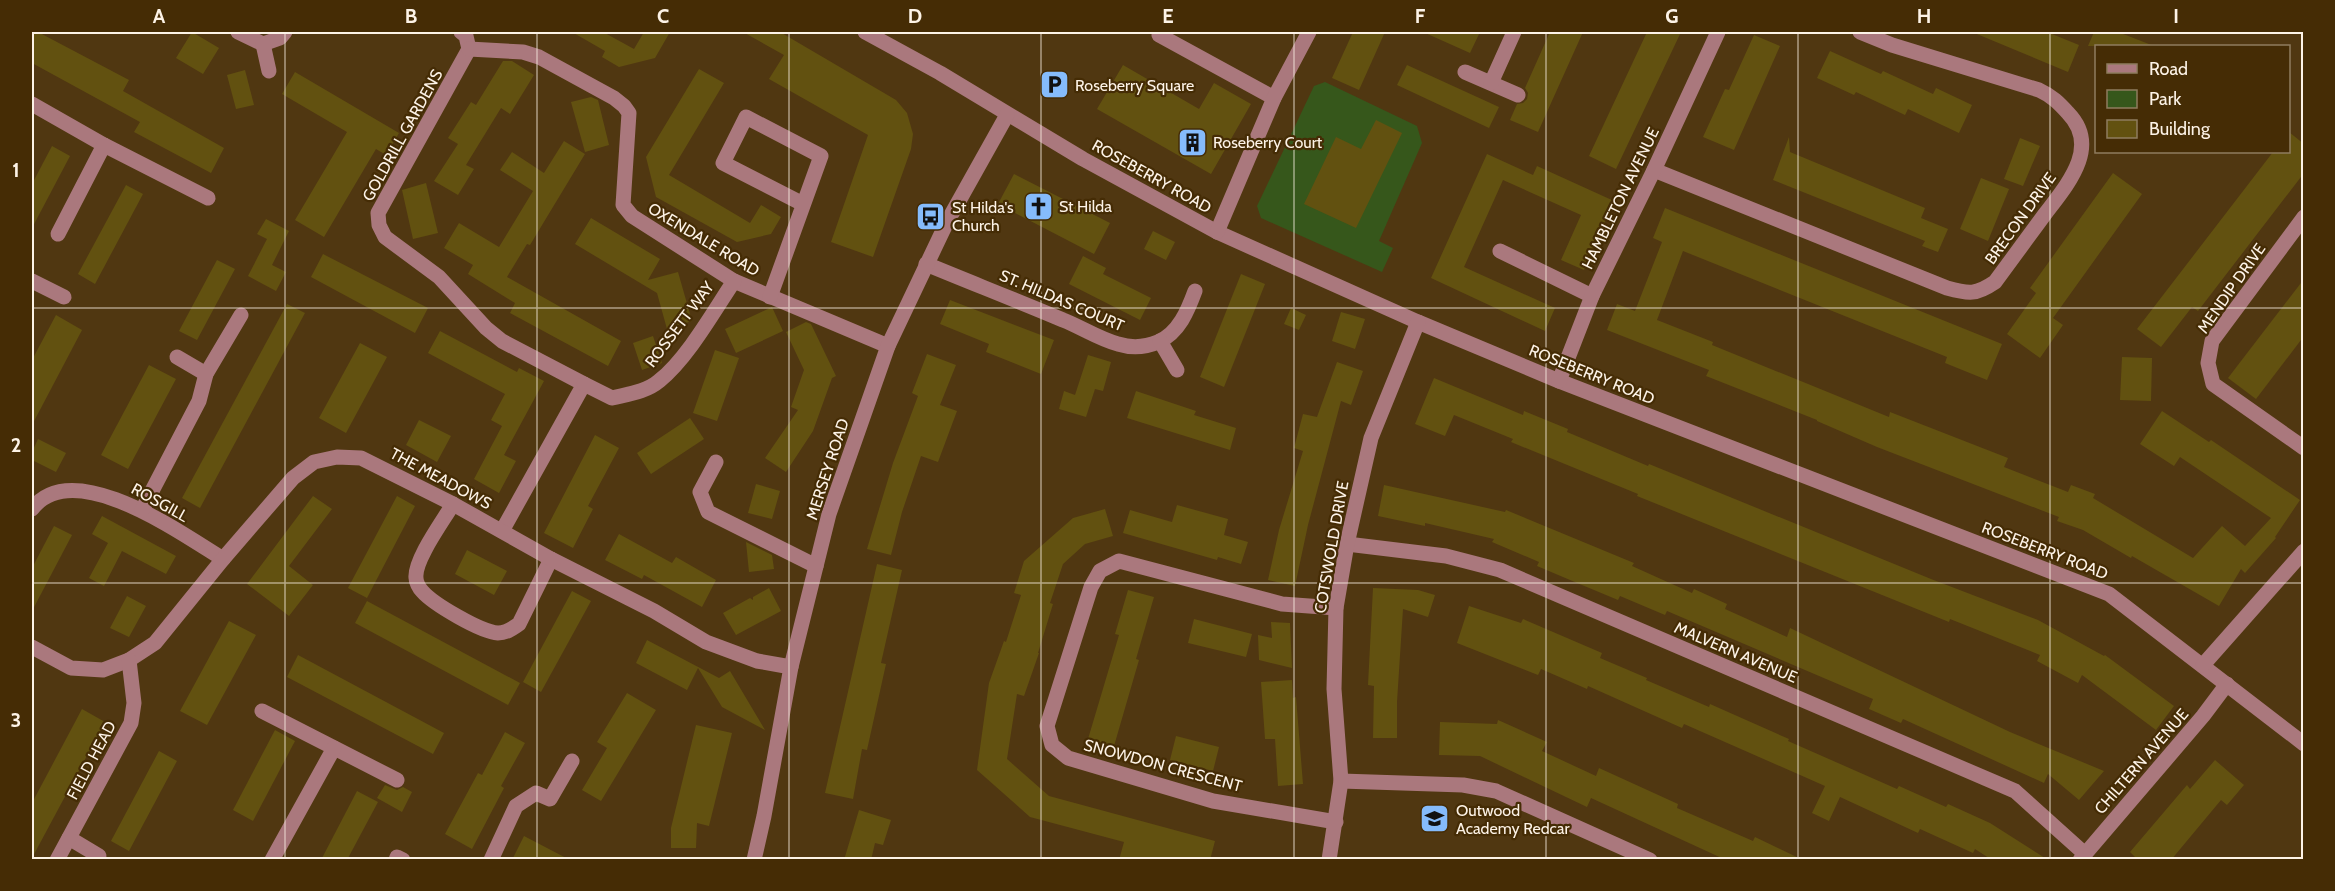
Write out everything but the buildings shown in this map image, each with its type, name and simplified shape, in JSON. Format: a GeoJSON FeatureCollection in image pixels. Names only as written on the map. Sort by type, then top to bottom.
{"type":"FeatureCollection","features":[{"type":"Feature","properties":{"kind":"street"},"geometry":{"type":"LineString","coordinates":[[238,32],[263,44],[280,38],[285,32]]}},
{"type":"Feature","properties":{"kind":"street"},"geometry":{"type":"LineString","coordinates":[[461,32],[466,36],[469,49]]}},
{"type":"Feature","properties":{"kind":"street","name":"ROSEBERRY ROAD"},"geometry":{"type":"LineString","coordinates":[[865,32],[940,73],[1007,115],[1217,232],[1418,322],[1559,381],[2109,594],[2304,744]]}},
{"type":"Feature","properties":{"kind":"street"},"geometry":{"type":"LineString","coordinates":[[1217,232],[1274,98],[1309,32]]}},
{"type":"Feature","properties":{"kind":"street"},"geometry":{"type":"LineString","coordinates":[[1491,83],[1514,32]]}},
{"type":"Feature","properties":{"kind":"street","name":"HAMBLETON AVENUE"},"geometry":{"type":"LineString","coordinates":[[1559,381],[1593,296],[1718,32]]}},
{"type":"Feature","properties":{"kind":"street","name":"BRECON DRIVE"},"geometry":{"type":"LineString","coordinates":[[1654,170],[1947,288],[1969,294],[1995,282],[2072,178],[2081,157],[2082,139],[2078,123],[2054,97],[2039,90],[1892,45],[1860,32]]}},
{"type":"Feature","properties":{"kind":"street"},"geometry":{"type":"LineString","coordinates":[[1160,35],[1274,98]]}},
{"type":"Feature","properties":{"kind":"street"},"geometry":{"type":"LineString","coordinates":[[263,44],[269,71]]}},
{"type":"Feature","properties":{"kind":"street","name":"OXENDALE ROAD"},"geometry":{"type":"LineString","coordinates":[[469,49],[523,52],[539,57],[614,98],[624,106],[629,114],[623,206],[632,216],[734,281],[888,346]]}},
{"type":"Feature","properties":{"kind":"street","name":"GOLDRILL GARDENS"},"geometry":{"type":"LineString","coordinates":[[469,49],[378,213],[379,225],[385,237],[439,277],[486,328],[502,340],[584,384]]}},
{"type":"Feature","properties":{"kind":"street"},"geometry":{"type":"LineString","coordinates":[[1465,72],[1518,95]]}},
{"type":"Feature","properties":{"kind":"street"},"geometry":{"type":"LineString","coordinates":[[32,104],[104,146],[208,198]]}},
{"type":"Feature","properties":{"kind":"street","name":"MERSEY ROAD"},"geometry":{"type":"LineString","coordinates":[[754,860],[791,667],[829,514],[888,346],[950,215],[1007,115]]}},
{"type":"Feature","properties":{"kind":"street"},"geometry":{"type":"LineString","coordinates":[[770,297],[821,156],[746,117],[723,163],[803,204]]}},
{"type":"Feature","properties":{"kind":"street"},"geometry":{"type":"LineString","coordinates":[[58,234],[104,146]]}},
{"type":"Feature","properties":{"kind":"street","name":"MENDIP DRIVE"},"geometry":{"type":"LineString","coordinates":[[2304,217],[2212,341],[2208,363],[2213,384],[2304,448]]}},
{"type":"Feature","properties":{"kind":"street"},"geometry":{"type":"LineString","coordinates":[[1500,251],[1593,296]]}},
{"type":"Feature","properties":{"kind":"street","name":"ST. HILDAS COURT"},"geometry":{"type":"LineString","coordinates":[[926,264],[1116,344],[1143,346],[1160,341]]}},
{"type":"Feature","properties":{"kind":"street","name":"ROSSETT WAY"},"geometry":{"type":"LineString","coordinates":[[584,384],[612,398],[643,391],[659,382],[699,334],[734,281]]}},
{"type":"Feature","properties":{"kind":"street"},"geometry":{"type":"LineString","coordinates":[[34,287],[64,297]]}},
{"type":"Feature","properties":{"kind":"street"},"geometry":{"type":"LineString","coordinates":[[1177,370],[1160,341],[1172,333],[1181,322],[1196,291]]}},
{"type":"Feature","properties":{"kind":"street"},"geometry":{"type":"LineString","coordinates":[[142,510],[199,401],[206,374],[241,315]]}},
{"type":"Feature","properties":{"kind":"street","name":"COTSWOLD DRIVE"},"geometry":{"type":"LineString","coordinates":[[1329,860],[1341,781],[1334,689],[1336,608],[1347,544],[1371,438],[1418,322]]}},
{"type":"Feature","properties":{"kind":"street"},"geometry":{"type":"LineString","coordinates":[[177,357],[206,374]]}},
{"type":"Feature","properties":{"kind":"street"},"geometry":{"type":"LineString","coordinates":[[502,531],[584,384]]}},
{"type":"Feature","properties":{"kind":"street","name":"THE MEADOWS"},"geometry":{"type":"LineString","coordinates":[[32,647],[71,668],[102,670],[129,660],[155,643],[293,478],[314,462],[337,457],[361,458],[453,504],[552,559],[654,611],[706,642],[757,661],[791,667]]}},
{"type":"Feature","properties":{"kind":"street"},"geometry":{"type":"LineString","coordinates":[[716,462],[700,492],[708,512],[816,566]]}},
{"type":"Feature","properties":{"kind":"street","name":"ROSGILL"},"geometry":{"type":"LineString","coordinates":[[34,501],[68,491],[119,499],[142,510],[223,559]]}},
{"type":"Feature","properties":{"kind":"street"},"geometry":{"type":"LineString","coordinates":[[453,504],[417,565],[416,578],[420,590],[436,602],[484,629],[500,633],[511,630],[519,624],[552,559]]}},
{"type":"Feature","properties":{"kind":"street","name":"MALVERN AVENUE"},"geometry":{"type":"LineString","coordinates":[[1347,544],[1446,556],[1511,575],[2015,791],[2083,857]]}},
{"type":"Feature","properties":{"kind":"street"},"geometry":{"type":"LineString","coordinates":[[2203,665],[2304,551]]}},
{"type":"Feature","properties":{"kind":"street","name":"SNOWDON CRESCENT"},"geometry":{"type":"LineString","coordinates":[[1336,608],[1282,604],[1119,561],[1100,571],[1091,587],[1047,726],[1052,745],[1068,758],[1213,801],[1336,822]]}},
{"type":"Feature","properties":{"kind":"street","name":"FIELD HEAD"},"geometry":{"type":"LineString","coordinates":[[57,860],[131,723],[134,704],[129,660]]}},
{"type":"Feature","properties":{"kind":"street","name":"CHILTERN AVENUE"},"geometry":{"type":"LineString","coordinates":[[2083,857],[2203,716],[2227,684]]}},
{"type":"Feature","properties":{"kind":"street"},"geometry":{"type":"LineString","coordinates":[[262,711],[397,780]]}},
{"type":"Feature","properties":{"kind":"street"},"geometry":{"type":"LineString","coordinates":[[272,860],[334,747]]}},
{"type":"Feature","properties":{"kind":"street"},"geometry":{"type":"LineString","coordinates":[[491,860],[516,806],[536,793],[550,799],[572,761]]}},
{"type":"Feature","properties":{"kind":"street"},"geometry":{"type":"LineString","coordinates":[[1341,781],[1462,785],[1496,791],[1650,860]]}},
{"type":"Feature","properties":{"kind":"street"},"geometry":{"type":"LineString","coordinates":[[69,838],[99,856]]}},
{"type":"Feature","properties":{"kind":"street"},"geometry":{"type":"LineString","coordinates":[[396,860],[397,857],[403,860]]}},
{"type":"Feature","properties":{"kind":"green space"},"geometry":{"type":"Polygon","coordinates":[[[1325,82],[1417,126],[1422,143],[1379,241],[1393,248],[1382,272],[1261,218],[1257,206],[1314,86],[1325,82]]]}},
{"type":"Feature","properties":{"kind":"place","name":"Roseberry Square"},"geometry":{"type":"Point","coordinates":[1054,85]}},
{"type":"Feature","properties":{"kind":"place","name":"Roseberry Court"},"geometry":{"type":"Point","coordinates":[1192,142]}},
{"type":"Feature","properties":{"kind":"place","name":"St Hilda"},"geometry":{"type":"Point","coordinates":[1038,206]}},
{"type":"Feature","properties":{"kind":"place","name":"St Hilda's Church"},"geometry":{"type":"Point","coordinates":[931,216]}},
{"type":"Feature","properties":{"kind":"place","name":"Outwood Academy Redcar"},"geometry":{"type":"Point","coordinates":[1435,819]}}]}
